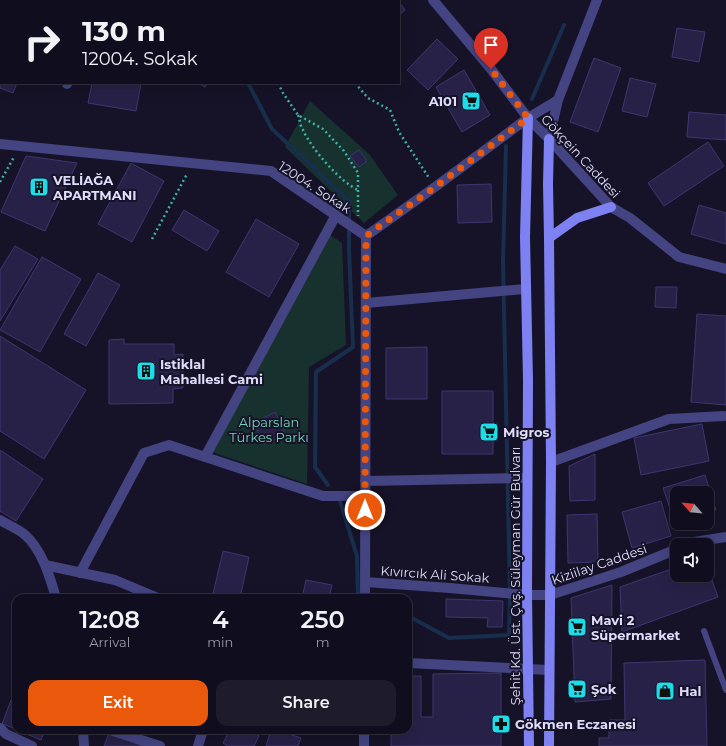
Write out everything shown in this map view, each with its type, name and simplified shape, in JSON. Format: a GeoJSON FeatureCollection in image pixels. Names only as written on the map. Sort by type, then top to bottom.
{"type":"FeatureCollection","features":[{"type":"Feature","properties":{"kind":"main road","name":"Şehit Kd. Üst. Çvş. Süleyman Gür Bulvarı"},"geometry":{"type":"LineString","coordinates":[[528,118],[525,237],[528,380],[522,478],[527,595],[529,746]]}},
{"type":"Feature","properties":{"kind":"main road"},"geometry":{"type":"LineString","coordinates":[[549,139],[548,184],[551,462],[549,746]]}},
{"type":"Feature","properties":{"kind":"main road"},"geometry":{"type":"LineString","coordinates":[[549,238],[578,218],[611,207]]}},
{"type":"Feature","properties":{"kind":"street","name":"Gökçein Caddesi"},"geometry":{"type":"LineString","coordinates":[[433,0],[491,69],[528,118],[611,207],[630,218],[679,256],[726,269]]}},
{"type":"Feature","properties":{"kind":"street"},"geometry":{"type":"LineString","coordinates":[[549,139],[558,100],[597,0]]}},
{"type":"Feature","properties":{"kind":"street"},"geometry":{"type":"LineString","coordinates":[[364,594],[366,302],[358,230],[435,187],[528,118],[558,100]]}},
{"type":"Feature","properties":{"kind":"street","name":"12004. Sokak"},"geometry":{"type":"LineString","coordinates":[[0,144],[271,171],[358,230]]}},
{"type":"Feature","properties":{"kind":"street"},"geometry":{"type":"LineString","coordinates":[[205,456],[338,217]]}},
{"type":"Feature","properties":{"kind":"street"},"geometry":{"type":"LineString","coordinates":[[366,302],[525,288]]}},
{"type":"Feature","properties":{"kind":"street"},"geometry":{"type":"LineString","coordinates":[[551,462],[669,419],[724,416]]}},
{"type":"Feature","properties":{"kind":"street"},"geometry":{"type":"LineString","coordinates":[[80,573],[144,453],[170,445],[323,496],[365,496]]}},
{"type":"Feature","properties":{"kind":"street"},"geometry":{"type":"LineString","coordinates":[[365,481],[522,478]]}},
{"type":"Feature","properties":{"kind":"street"},"geometry":{"type":"LineString","coordinates":[[0,520],[25,535],[38,551],[49,573],[55,594]]}},
{"type":"Feature","properties":{"kind":"street"},"geometry":{"type":"LineString","coordinates":[[714,539],[726,537]]}},
{"type":"Feature","properties":{"kind":"street","name":"Kiziilay Caddesi"},"geometry":{"type":"LineString","coordinates":[[527,595],[550,595],[621,572],[670,552]]}},
{"type":"Feature","properties":{"kind":"street"},"geometry":{"type":"LineString","coordinates":[[45,565],[115,580],[148,594]]}},
{"type":"Feature","properties":{"kind":"street","name":"Kıvırcık Ali Sokak"},"geometry":{"type":"LineString","coordinates":[[365,582],[527,595]]}},
{"type":"Feature","properties":{"kind":"street"},"geometry":{"type":"LineString","coordinates":[[412,662],[549,670]]}},
{"type":"Feature","properties":{"kind":"street"},"geometry":{"type":"LineString","coordinates":[[0,728],[6,734],[32,746]]}},
{"type":"Feature","properties":{"kind":"street"},"geometry":{"type":"LineString","coordinates":[[82,734],[84,746]]}},
{"type":"Feature","properties":{"kind":"street"},"geometry":{"type":"LineString","coordinates":[[122,734],[160,746]]}},
{"type":"Feature","properties":{"kind":"street"},"geometry":{"type":"LineString","coordinates":[[198,746],[202,734]]}},
{"type":"Feature","properties":{"kind":"street"},"geometry":{"type":"LineString","coordinates":[[364,734],[364,746]]}},
{"type":"Feature","properties":{"kind":"lane"},"geometry":{"type":"LineString","coordinates":[[704,631],[726,690]]}},
{"type":"Feature","properties":{"kind":"path"},"geometry":{"type":"LineString","coordinates":[[278,84],[298,115],[302,130],[319,155],[350,187],[358,190]]}},
{"type":"Feature","properties":{"kind":"path"},"geometry":{"type":"LineString","coordinates":[[356,84],[368,98],[390,110],[399,132],[435,187]]}},
{"type":"Feature","properties":{"kind":"path"},"geometry":{"type":"LineString","coordinates":[[298,115],[323,129],[344,151],[358,173],[358,230]]}},
{"type":"Feature","properties":{"kind":"path"},"geometry":{"type":"LineString","coordinates":[[0,182],[20,146]]}},
{"type":"Feature","properties":{"kind":"path"},"geometry":{"type":"LineString","coordinates":[[152,239],[193,163]]}},
{"type":"Feature","properties":{"kind":"green space"},"geometry":{"type":"Polygon","coordinates":[[[310,101],[370,155],[398,195],[364,223],[285,147],[310,101]]]}},
{"type":"Feature","properties":{"kind":"green space","name":"Alparslan Türkes Parkı"},"geometry":{"type":"Polygon","coordinates":[[[330,235],[342,243],[346,345],[309,367],[307,484],[212,452],[330,235]]]}},
{"type":"Feature","properties":{"kind":"building"},"geometry":{"type":"Polygon","coordinates":[[[400,3],[405,10],[400,14],[400,3]]]}},
{"type":"Feature","properties":{"kind":"building"},"geometry":{"type":"Polygon","coordinates":[[[677,28],[705,32],[699,62],[672,57],[677,28]]]}},
{"type":"Feature","properties":{"kind":"building"},"geometry":{"type":"Polygon","coordinates":[[[437,39],[458,59],[428,90],[407,70],[437,39]]]}},
{"type":"Feature","properties":{"kind":"building"},"geometry":{"type":"Polygon","coordinates":[[[594,58],[621,68],[598,132],[570,122],[594,58]]]}},
{"type":"Feature","properties":{"kind":"building"},"geometry":{"type":"Polygon","coordinates":[[[464,70],[490,115],[462,132],[436,87],[464,70]]]}},
{"type":"Feature","properties":{"kind":"building"},"geometry":{"type":"Polygon","coordinates":[[[630,78],[656,84],[647,117],[622,111],[630,78]]]}},
{"type":"Feature","properties":{"kind":"building"},"geometry":{"type":"Polygon","coordinates":[[[0,84],[17,84],[13,93],[0,88],[0,84]]]}},
{"type":"Feature","properties":{"kind":"building"},"geometry":{"type":"Polygon","coordinates":[[[92,84],[141,84],[136,111],[88,103],[92,84]]]}},
{"type":"Feature","properties":{"kind":"building"},"geometry":{"type":"Polygon","coordinates":[[[200,84],[206,84],[205,87],[200,84]]]}},
{"type":"Feature","properties":{"kind":"building"},"geometry":{"type":"Polygon","coordinates":[[[689,112],[726,115],[726,140],[687,137],[689,112]]]}},
{"type":"Feature","properties":{"kind":"building"},"geometry":{"type":"Polygon","coordinates":[[[708,142],[724,166],[664,206],[648,183],[708,142]]]}},
{"type":"Feature","properties":{"kind":"building"},"geometry":{"type":"Polygon","coordinates":[[[359,150],[367,161],[359,167],[350,156],[359,150]]]}},
{"type":"Feature","properties":{"kind":"building","name":"VELİAĞA APARTMANI"},"geometry":{"type":"Polygon","coordinates":[[[26,156],[77,163],[45,231],[1,212],[26,156]]]}},
{"type":"Feature","properties":{"kind":"building"},"geometry":{"type":"Polygon","coordinates":[[[131,163],[164,181],[132,242],[98,224],[131,163]]]}},
{"type":"Feature","properties":{"kind":"building"},"geometry":{"type":"Polygon","coordinates":[[[491,184],[492,222],[458,223],[457,185],[491,184]]]}},
{"type":"Feature","properties":{"kind":"building"},"geometry":{"type":"Polygon","coordinates":[[[699,205],[726,213],[726,244],[691,234],[699,205]]]}},
{"type":"Feature","properties":{"kind":"building"},"geometry":{"type":"Polygon","coordinates":[[[184,210],[219,231],[207,251],[172,230],[184,210]]]}},
{"type":"Feature","properties":{"kind":"building"},"geometry":{"type":"Polygon","coordinates":[[[256,219],[299,244],[269,297],[226,272],[256,219]]]}},
{"type":"Feature","properties":{"kind":"building"},"geometry":{"type":"Polygon","coordinates":[[[15,246],[38,259],[0,321],[0,270],[15,246]]]}},
{"type":"Feature","properties":{"kind":"building"},"geometry":{"type":"Polygon","coordinates":[[[42,257],[81,279],[40,352],[0,330],[42,257]]]}},
{"type":"Feature","properties":{"kind":"building"},"geometry":{"type":"Polygon","coordinates":[[[98,273],[120,285],[86,346],[64,334],[98,273]]]}},
{"type":"Feature","properties":{"kind":"building"},"geometry":{"type":"Polygon","coordinates":[[[656,287],[677,287],[676,308],[655,307],[656,287]]]}},
{"type":"Feature","properties":{"kind":"building"},"geometry":{"type":"Polygon","coordinates":[[[697,314],[726,316],[726,405],[691,402],[697,314]]]}},
{"type":"Feature","properties":{"kind":"building"},"geometry":{"type":"Polygon","coordinates":[[[0,336],[86,390],[44,459],[0,431],[0,336]]]}},
{"type":"Feature","properties":{"kind":"building","name":"Istiklal Mahallesi Cami"},"geometry":{"type":"Polygon","coordinates":[[[124,339],[124,344],[174,344],[174,355],[183,354],[183,388],[173,389],[173,403],[109,404],[109,340],[124,339]]]}},
{"type":"Feature","properties":{"kind":"building"},"geometry":{"type":"Polygon","coordinates":[[[427,347],[427,399],[386,399],[386,348],[427,347]]]}},
{"type":"Feature","properties":{"kind":"building"},"geometry":{"type":"Polygon","coordinates":[[[442,391],[493,391],[493,454],[442,454],[442,391]]]}},
{"type":"Feature","properties":{"kind":"building"},"geometry":{"type":"Polygon","coordinates":[[[275,412],[285,434],[264,444],[254,423],[275,412]]]}},
{"type":"Feature","properties":{"kind":"building"},"geometry":{"type":"Polygon","coordinates":[[[702,424],[709,461],[641,475],[634,438],[702,424]]]}},
{"type":"Feature","properties":{"kind":"building"},"geometry":{"type":"Polygon","coordinates":[[[0,450],[43,479],[16,521],[0,511],[0,450]]]}},
{"type":"Feature","properties":{"kind":"building"},"geometry":{"type":"Polygon","coordinates":[[[595,454],[595,500],[570,501],[569,466],[595,454]]]}},
{"type":"Feature","properties":{"kind":"building"},"geometry":{"type":"Polygon","coordinates":[[[705,475],[708,486],[670,486],[670,508],[663,488],[705,475]]]}},
{"type":"Feature","properties":{"kind":"building"},"geometry":{"type":"Polygon","coordinates":[[[661,501],[671,536],[632,548],[622,512],[661,501]]]}},
{"type":"Feature","properties":{"kind":"building"},"geometry":{"type":"Polygon","coordinates":[[[597,514],[598,562],[568,563],[567,515],[597,514]]]}},
{"type":"Feature","properties":{"kind":"building"},"geometry":{"type":"Polygon","coordinates":[[[223,551],[249,557],[241,594],[213,594],[223,551]]]}},
{"type":"Feature","properties":{"kind":"building"},"geometry":{"type":"Polygon","coordinates":[[[670,569],[670,582],[713,582],[718,597],[622,632],[620,587],[670,569]]]}},
{"type":"Feature","properties":{"kind":"building"},"geometry":{"type":"Polygon","coordinates":[[[306,580],[332,585],[330,594],[303,594],[306,580]]]}},
{"type":"Feature","properties":{"kind":"building"},"geometry":{"type":"Polygon","coordinates":[[[612,585],[611,699],[575,702],[571,598],[612,585]]]}},
{"type":"Feature","properties":{"kind":"building"},"geometry":{"type":"Polygon","coordinates":[[[446,599],[503,601],[502,627],[487,627],[488,618],[446,617],[446,599]]]}},
{"type":"Feature","properties":{"kind":"building","name":"Hal"},"geometry":{"type":"Polygon","coordinates":[[[705,660],[707,746],[599,746],[599,738],[609,738],[609,720],[625,720],[624,663],[705,660]]]}},
{"type":"Feature","properties":{"kind":"building"},"geometry":{"type":"Polygon","coordinates":[[[501,673],[501,746],[391,746],[391,734],[412,734],[412,676],[421,676],[421,717],[433,717],[433,674],[501,673]]]}},
{"type":"Feature","properties":{"kind":"building"},"geometry":{"type":"Polygon","coordinates":[[[12,698],[12,728],[2,724],[12,698]]]}},
{"type":"Feature","properties":{"kind":"building"},"geometry":{"type":"Polygon","coordinates":[[[27,734],[43,734],[41,740],[27,734]]]}},
{"type":"Feature","properties":{"kind":"building"},"geometry":{"type":"Polygon","coordinates":[[[109,734],[112,734],[143,746],[104,746],[109,734]]]}},
{"type":"Feature","properties":{"kind":"building"},"geometry":{"type":"Polygon","coordinates":[[[228,734],[256,734],[259,736],[254,746],[228,746],[223,743],[228,734]]]}},
{"type":"Feature","properties":{"kind":"building"},"geometry":{"type":"Polygon","coordinates":[[[270,734],[289,734],[301,738],[298,746],[266,746],[270,734]]]}},
{"type":"Feature","properties":{"kind":"waterway"},"geometry":{"type":"LineString","coordinates":[[532,99],[564,25]]}},
{"type":"Feature","properties":{"kind":"waterway"},"geometry":{"type":"LineString","coordinates":[[249,84],[272,129],[349,201],[349,249],[353,347],[316,372],[315,467],[328,485]]}},
{"type":"Feature","properties":{"kind":"waterway"},"geometry":{"type":"LineString","coordinates":[[412,618],[449,638],[509,635],[510,595],[503,262],[506,146]]}},
{"type":"Feature","properties":{"kind":"waterway"},"geometry":{"type":"LineString","coordinates":[[340,501],[357,556],[358,594]]}},
{"type":"Feature","properties":{"kind":"place","name":"A101"},"geometry":{"type":"Point","coordinates":[471,101]}},
{"type":"Feature","properties":{"kind":"place","name":"VELİAĞA APARTMANI"},"geometry":{"type":"Point","coordinates":[39,187]}},
{"type":"Feature","properties":{"kind":"place","name":"Istiklal Mahallesi Cami"},"geometry":{"type":"Point","coordinates":[146,371]}},
{"type":"Feature","properties":{"kind":"place","name":"Migros"},"geometry":{"type":"Point","coordinates":[489,432]}},
{"type":"Feature","properties":{"kind":"place","name":"Mavi 2 Süpermarket"},"geometry":{"type":"Point","coordinates":[577,627]}},
{"type":"Feature","properties":{"kind":"place","name":"Şok"},"geometry":{"type":"Point","coordinates":[577,689]}},
{"type":"Feature","properties":{"kind":"place","name":"Hal"},"geometry":{"type":"Point","coordinates":[665,691]}},
{"type":"Feature","properties":{"kind":"place","name":"Gökmen Eczanesi"},"geometry":{"type":"Point","coordinates":[501,724]}},
{"type":"Feature","properties":{"kind":"route"},"geometry":{"type":"LineString","coordinates":[[365,510],[366,236],[528,118],[491,69]]}}]}
